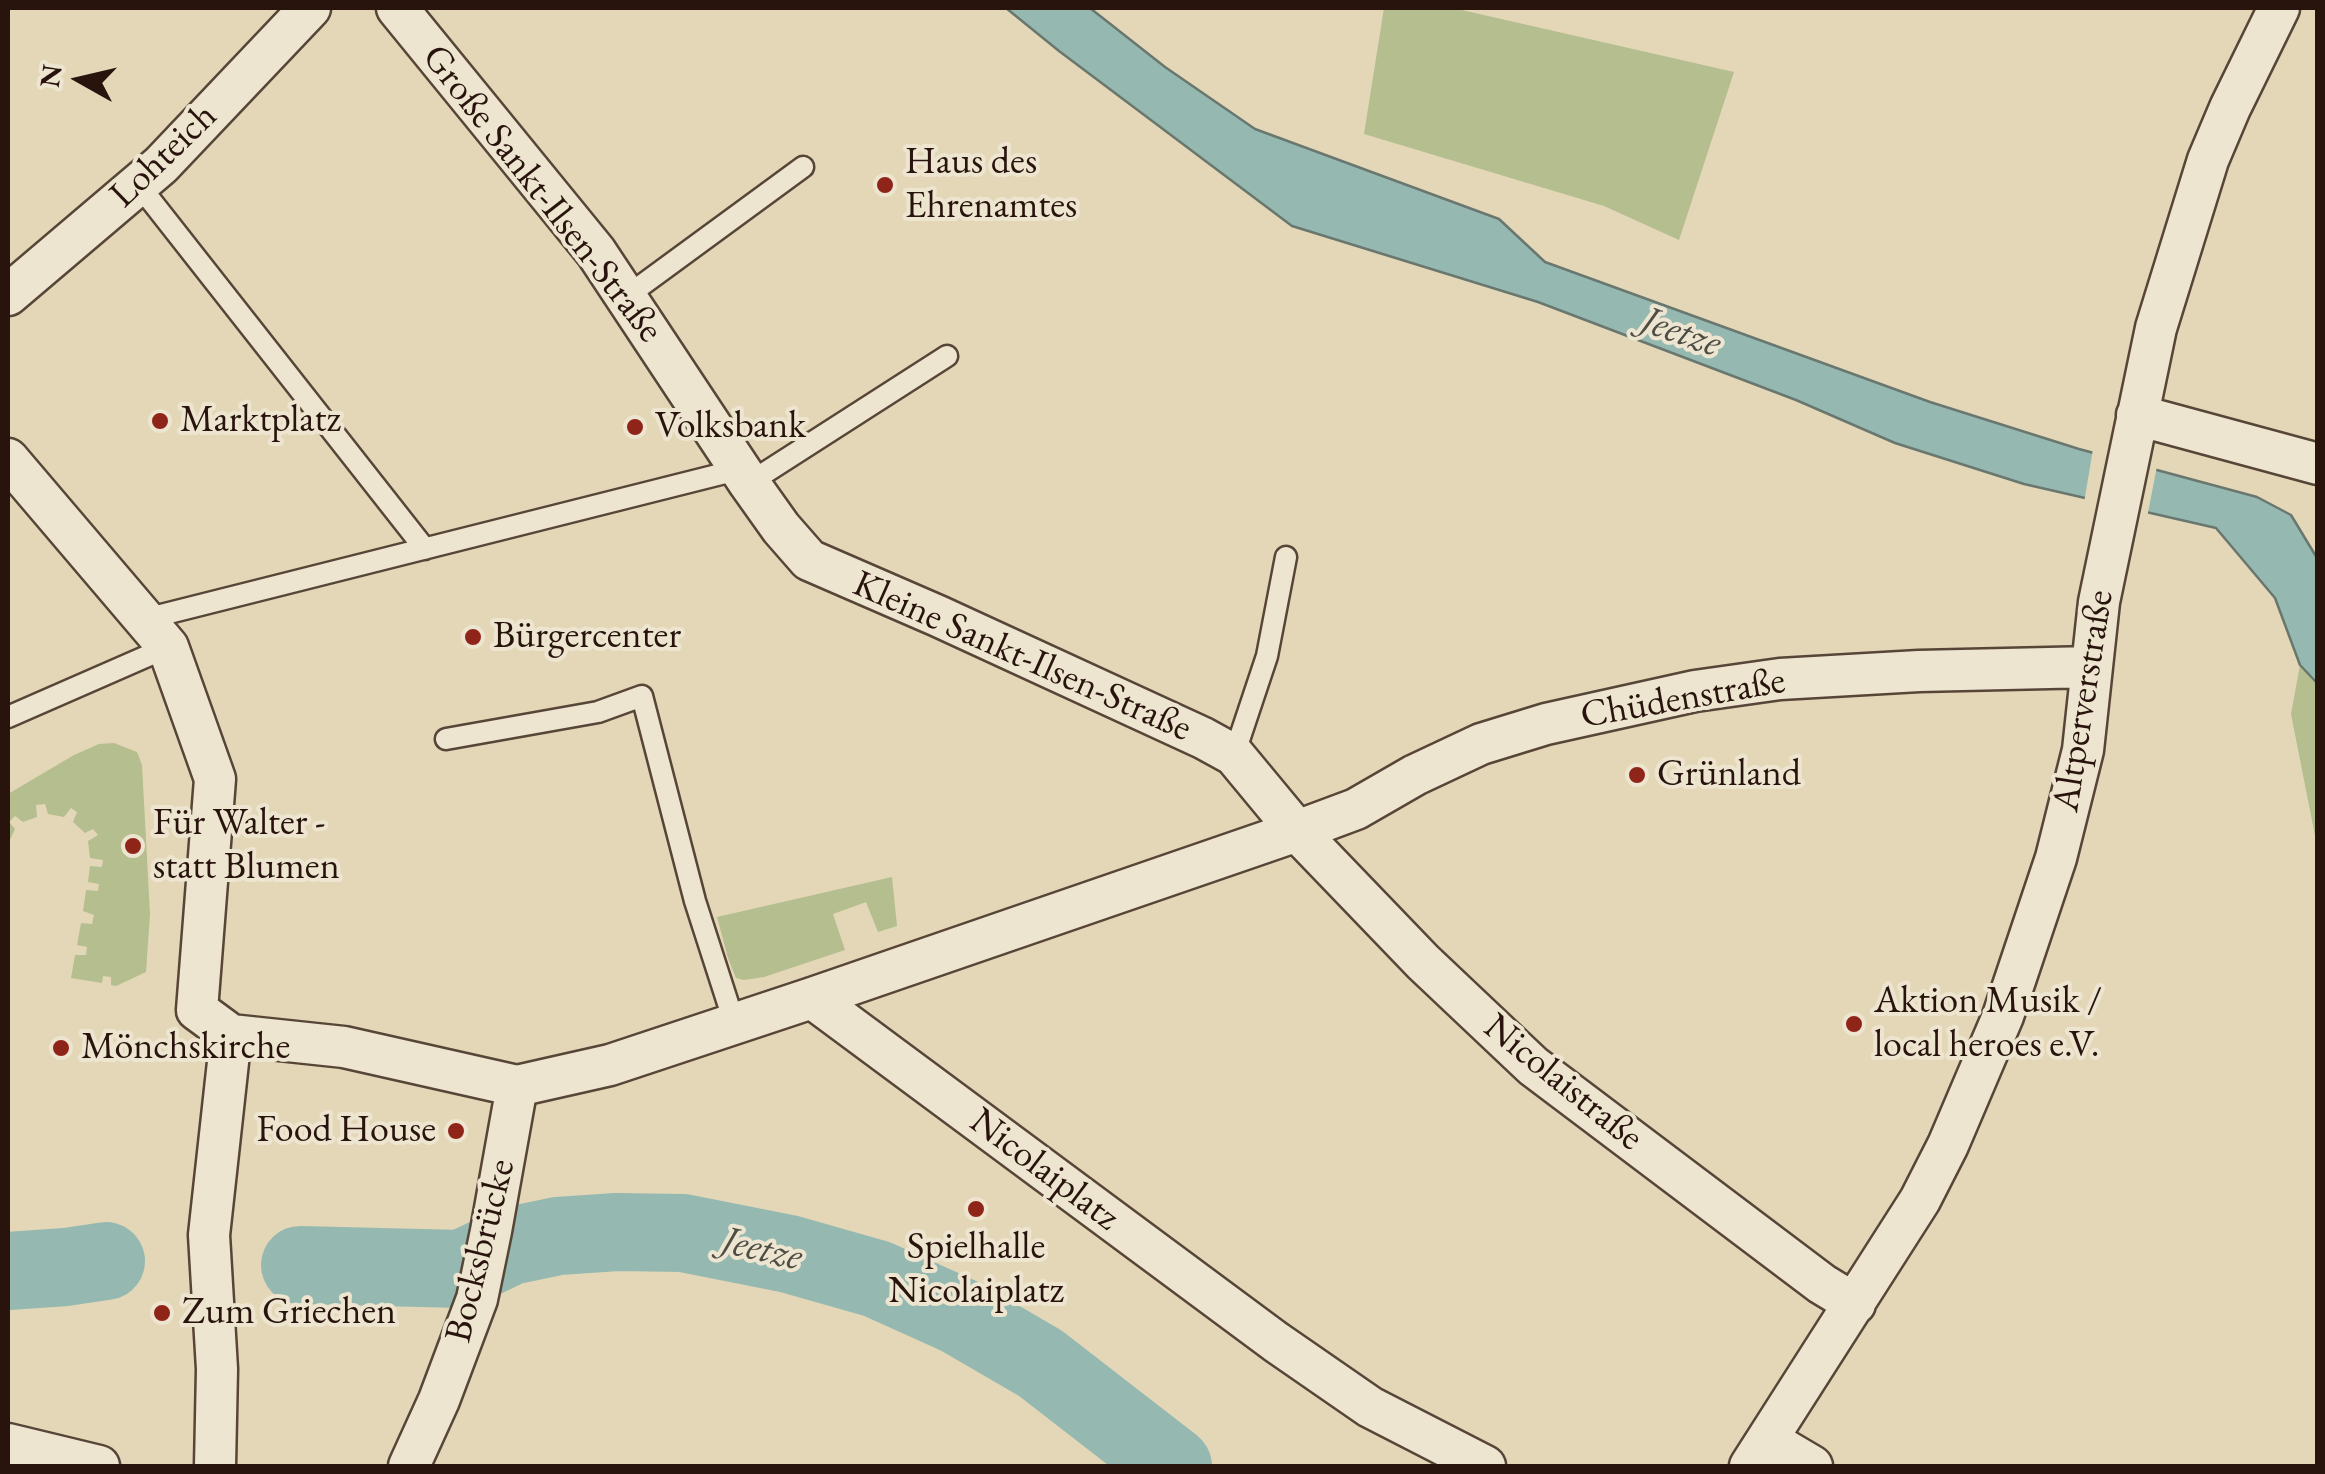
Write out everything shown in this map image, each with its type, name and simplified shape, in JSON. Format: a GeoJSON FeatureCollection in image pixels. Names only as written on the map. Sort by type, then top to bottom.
{"type":"FeatureCollection","features":[{"type":"Feature","properties":{"kind":"street","name":"Lohteich"},"geometry":{"type":"LineString","coordinates":[[8,295],[191,134],[310,8]]}},
{"type":"Feature","properties":{"kind":"street","name":"Große Sankt-Ilsen-Straße"},"geometry":{"type":"LineString","coordinates":[[398,8],[549,192],[627,296],[745,476]]}},
{"type":"Feature","properties":{"kind":"street","name":"Altperverstraße"},"geometry":{"type":"LineString","coordinates":[[1759,1453],[1920,1200],[2004,1016],[2056,858],[2077,776],[2088,718],[2099,602],[2156,328],[2191,210],[2230,108],[2279,8]]}},
{"type":"Feature","properties":{"kind":"street"},"geometry":{"type":"LineString","coordinates":[[2137,415],[2318,464]]}},
{"type":"Feature","properties":{"kind":"street"},"geometry":{"type":"LineString","coordinates":[[8,459],[157,633],[215,779],[197,1010],[231,1036],[344,1047],[517,1086],[610,1064],[812,998],[1297,831]]}},
{"type":"Feature","properties":{"kind":"street","name":"Kleine Sankt-Ilsen-Straße"},"geometry":{"type":"LineString","coordinates":[[745,476],[809,560],[1203,738],[1234,756],[1297,831]]}},
{"type":"Feature","properties":{"kind":"street","name":"Chüdenstraße"},"geometry":{"type":"LineString","coordinates":[[1297,831],[1356,809],[1481,744],[1546,724],[1695,691],[1780,679],[2092,666]]}},
{"type":"Feature","properties":{"kind":"street","name":"Nicolaistraße"},"geometry":{"type":"LineString","coordinates":[[1297,831],[1423,962],[1533,1066],[1822,1284],[1856,1304]]}},
{"type":"Feature","properties":{"kind":"street","name":"Nicolaiplatz"},"geometry":{"type":"LineString","coordinates":[[812,998],[1276,1342],[1370,1407],[1485,1466]]}},
{"type":"Feature","properties":{"kind":"street"},"geometry":{"type":"LineString","coordinates":[[215,1466],[217,1369],[210,1235],[231,1036]]}},
{"type":"Feature","properties":{"kind":"street","name":"Bocksbrücke"},"geometry":{"type":"LineString","coordinates":[[409,1466],[477,1299],[517,1086]]}},
{"type":"Feature","properties":{"kind":"street"},"geometry":{"type":"LineString","coordinates":[[8,1444],[99,1466]]}},
{"type":"Feature","properties":{"kind":"street"},"geometry":{"type":"LineString","coordinates":[[1759,1453],[1812,1466]]}},
{"type":"Feature","properties":{"kind":"lane"},"geometry":{"type":"LineString","coordinates":[[627,296],[803,168]]}},
{"type":"Feature","properties":{"kind":"lane"},"geometry":{"type":"LineString","coordinates":[[138,184],[425,549]]}},
{"type":"Feature","properties":{"kind":"lane"},"geometry":{"type":"LineString","coordinates":[[8,717],[157,633],[425,549],[745,476],[947,356]]}},
{"type":"Feature","properties":{"kind":"lane"},"geometry":{"type":"LineString","coordinates":[[1234,756],[1267,656],[1286,557]]}},
{"type":"Feature","properties":{"kind":"lane"},"geometry":{"type":"LineString","coordinates":[[446,739],[598,712],[642,696],[695,901],[734,1022]]}},
{"type":"Feature","properties":{"kind":"green space"},"geometry":{"type":"Polygon","coordinates":[[[1384,8],[1453,8],[1734,72],[1679,240],[1604,206],[1364,134],[1384,8]]]}},
{"type":"Feature","properties":{"kind":"green space"},"geometry":{"type":"Polygon","coordinates":[[[2300,665],[2317,683],[2317,846],[2291,714],[2300,665]]]}},
{"type":"Feature","properties":{"kind":"green space"},"geometry":{"type":"Polygon","coordinates":[[[114,743],[137,752],[142,765],[150,914],[146,972],[116,986],[111,985],[111,977],[103,976],[102,983],[71,978],[75,955],[86,955],[87,947],[77,945],[81,923],[92,924],[94,915],[83,911],[86,890],[98,891],[99,884],[88,882],[90,866],[102,867],[103,860],[90,858],[88,841],[98,835],[93,829],[85,833],[73,822],[77,812],[71,808],[64,817],[48,814],[45,804],[36,805],[37,817],[23,822],[15,816],[9,822],[15,829],[8,844],[8,794],[74,755],[99,744],[114,743]]]}},
{"type":"Feature","properties":{"kind":"green space"},"geometry":{"type":"Polygon","coordinates":[[[892,877],[897,926],[878,932],[866,902],[833,914],[845,950],[764,977],[736,978],[717,917],[892,877]]]}},
{"type":"Feature","properties":{"kind":"water"},"geometry":{"type":"Polygon","coordinates":[[[1006,8],[1090,8],[1165,67],[1255,129],[1499,219],[1545,262],[1930,402],[2079,449],[2257,497],[2291,515],[2317,558],[2317,683],[2300,665],[2275,598],[2216,528],[2024,484],[1895,443],[1796,400],[1538,302],[1292,226],[1006,8]]]}},
{"type":"Feature","properties":{"kind":"pier"},"geometry":{"type":"Polygon","coordinates":[[[2093,449],[2157,466],[2147,518],[2084,503],[2093,449]]]}},
{"type":"Feature","properties":{"kind":"waterway","name":"Jeetze"},"geometry":{"type":"LineString","coordinates":[[300,1265],[462,1269],[510,1246],[558,1236],[617,1232],[683,1233],[789,1254],[877,1279],[959,1316],[1040,1363],[1173,1466]]}},
{"type":"Feature","properties":{"kind":"waterway","name":"Jeetze"},"geometry":{"type":"LineString","coordinates":[[8,1271],[106,1261]]}},
{"type":"Feature","properties":{"kind":"place","name":"Haus des Ehrenamtes"},"geometry":{"type":"Point","coordinates":[885,185]}},
{"type":"Feature","properties":{"kind":"place","name":"Marktplatz"},"geometry":{"type":"Point","coordinates":[160,421]}},
{"type":"Feature","properties":{"kind":"place","name":"Volksbank"},"geometry":{"type":"Point","coordinates":[635,427]}},
{"type":"Feature","properties":{"kind":"place","name":"Bürgercenter"},"geometry":{"type":"Point","coordinates":[473,637]}},
{"type":"Feature","properties":{"kind":"place","name":"Grünland"},"geometry":{"type":"Point","coordinates":[1637,775]}},
{"type":"Feature","properties":{"kind":"place","name":"Für Walter - statt Blumen"},"geometry":{"type":"Point","coordinates":[133,846]}},
{"type":"Feature","properties":{"kind":"place","name":"Aktion Musik / local heroes e.V."},"geometry":{"type":"Point","coordinates":[1854,1024]}},
{"type":"Feature","properties":{"kind":"place","name":"Mönchskirche"},"geometry":{"type":"Point","coordinates":[61,1048]}},
{"type":"Feature","properties":{"kind":"place","name":"Food House"},"geometry":{"type":"Point","coordinates":[456,1131]}},
{"type":"Feature","properties":{"kind":"place","name":"Spielhalle Nicolaiplatz"},"geometry":{"type":"Point","coordinates":[976,1209]}},
{"type":"Feature","properties":{"kind":"place","name":"Zum Griechen"},"geometry":{"type":"Point","coordinates":[162,1313]}}]}
